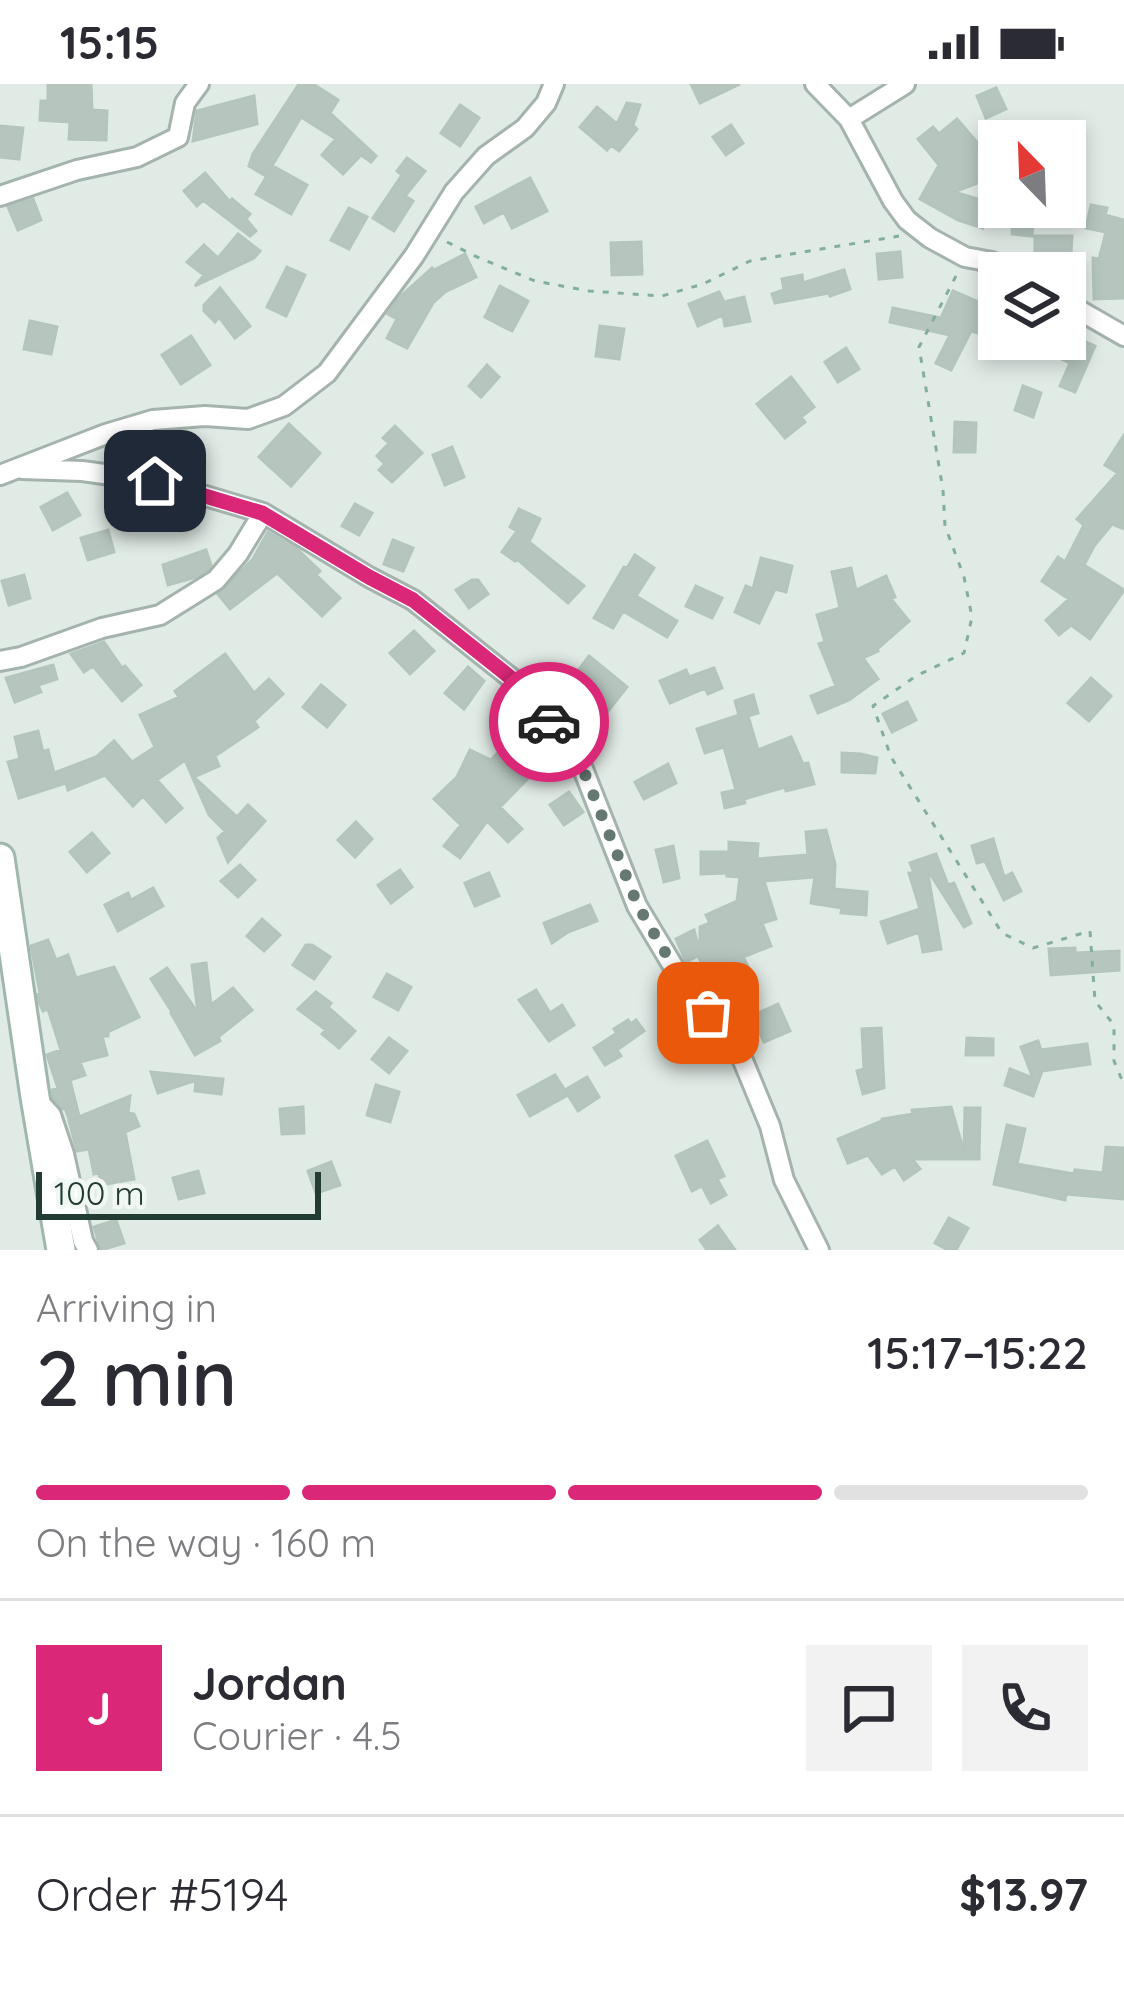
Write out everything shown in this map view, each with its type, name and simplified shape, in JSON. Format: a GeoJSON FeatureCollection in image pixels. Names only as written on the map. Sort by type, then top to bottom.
{"type":"FeatureCollection","features":[{"type":"Feature","properties":{"kind":"street"},"geometry":{"type":"LineString","coordinates":[[0,196],[77,170],[137,157],[178,137],[184,103],[199,84]]}},
{"type":"Feature","properties":{"kind":"street"},"geometry":{"type":"LineString","coordinates":[[0,475],[153,420],[248,419],[284,406],[327,374],[379,306],[454,192],[486,156],[525,128],[546,103],[554,84]]}},
{"type":"Feature","properties":{"kind":"street"},"geometry":{"type":"LineString","coordinates":[[815,84],[849,118],[908,220],[930,238],[978,259]]}},
{"type":"Feature","properties":{"kind":"street"},"geometry":{"type":"LineString","coordinates":[[849,118],[904,84]]}},
{"type":"Feature","properties":{"kind":"street"},"geometry":{"type":"LineString","coordinates":[[1086,314],[1124,337]]}},
{"type":"Feature","properties":{"kind":"street"},"geometry":{"type":"LineString","coordinates":[[22,469],[155,481],[262,513],[413,600],[511,678],[581,764],[638,906],[676,971],[734,1039],[770,1126],[784,1180],[819,1250]]}},
{"type":"Feature","properties":{"kind":"street"},"geometry":{"type":"LineString","coordinates":[[0,661],[160,615],[216,580],[262,513]]}},
{"type":"Feature","properties":{"kind":"street"},"geometry":{"type":"LineString","coordinates":[[0,858],[61,1250]]}},
{"type":"Feature","properties":{"kind":"street"},"geometry":{"type":"LineString","coordinates":[[34,1097],[51,1115],[88,1250]]}},
{"type":"Feature","properties":{"kind":"path"},"geometry":{"type":"LineString","coordinates":[[430,230],[477,257],[536,281],[642,296],[662,296],[703,284],[750,261],[912,234],[930,238]]}},
{"type":"Feature","properties":{"kind":"path"},"geometry":{"type":"LineString","coordinates":[[965,257],[919,347],[945,526],[972,617],[964,652],[916,676],[873,706],[891,757],[1002,933],[1033,948],[1090,931],[1095,1000],[1114,1024],[1114,1061],[1124,1085]]}},
{"type":"Feature","properties":{"kind":"building"},"geometry":{"type":"Polygon","coordinates":[[[48,84],[91,84],[92,110],[107,111],[106,140],[69,139],[70,122],[40,120],[41,101],[48,101],[48,84]]]}},
{"type":"Feature","properties":{"kind":"building"},"geometry":{"type":"Polygon","coordinates":[[[299,84],[313,84],[338,100],[330,113],[376,156],[371,162],[361,155],[343,174],[322,155],[336,139],[301,117],[266,176],[249,166],[299,84]]]}},
{"type":"Feature","properties":{"kind":"building"},"geometry":{"type":"Polygon","coordinates":[[[691,84],[740,84],[700,103],[691,84]]]}},
{"type":"Feature","properties":{"kind":"building"},"geometry":{"type":"Polygon","coordinates":[[[996,88],[1006,109],[986,118],[977,96],[996,88]]]}},
{"type":"Feature","properties":{"kind":"building"},"geometry":{"type":"Polygon","coordinates":[[[254,96],[257,124],[193,141],[197,111],[254,96]]]}},
{"type":"Feature","properties":{"kind":"building"},"geometry":{"type":"Polygon","coordinates":[[[627,103],[640,105],[633,125],[637,129],[619,151],[611,145],[607,150],[580,127],[597,107],[617,124],[627,103]]]}},
{"type":"Feature","properties":{"kind":"building"},"geometry":{"type":"Polygon","coordinates":[[[460,105],[479,118],[460,146],[441,133],[460,105]]]}},
{"type":"Feature","properties":{"kind":"building"},"geometry":{"type":"Polygon","coordinates":[[[957,119],[978,143],[978,183],[954,192],[978,199],[978,226],[920,199],[939,165],[918,139],[933,127],[939,134],[957,119]]]}},
{"type":"Feature","properties":{"kind":"building"},"geometry":{"type":"Polygon","coordinates":[[[731,125],[743,143],[726,155],[713,137],[731,125]]]}},
{"type":"Feature","properties":{"kind":"building"},"geometry":{"type":"Polygon","coordinates":[[[0,126],[23,128],[19,159],[0,157],[0,126]]]}},
{"type":"Feature","properties":{"kind":"building"},"geometry":{"type":"Polygon","coordinates":[[[407,158],[425,171],[405,196],[413,201],[394,231],[373,218],[402,175],[397,171],[407,158]]]}},
{"type":"Feature","properties":{"kind":"building"},"geometry":{"type":"Polygon","coordinates":[[[273,166],[307,185],[291,214],[256,194],[273,166]]]}},
{"type":"Feature","properties":{"kind":"building"},"geometry":{"type":"Polygon","coordinates":[[[205,173],[230,202],[232,199],[250,214],[246,219],[256,231],[250,236],[203,200],[197,206],[184,191],[205,173]]]}},
{"type":"Feature","properties":{"kind":"building"},"geometry":{"type":"Polygon","coordinates":[[[530,178],[547,211],[512,228],[504,212],[484,223],[476,207],[530,178]]]}},
{"type":"Feature","properties":{"kind":"building"},"geometry":{"type":"Polygon","coordinates":[[[33,199],[41,220],[18,230],[8,207],[33,199]]]}},
{"type":"Feature","properties":{"kind":"building"},"geometry":{"type":"Polygon","coordinates":[[[1091,205],[1107,208],[1105,215],[1124,220],[1124,298],[1094,299],[1093,258],[1099,259],[1106,232],[1086,228],[1091,205]]]}},
{"type":"Feature","properties":{"kind":"building"},"geometry":{"type":"Polygon","coordinates":[[[349,208],[367,217],[349,249],[331,240],[349,208]]]}},
{"type":"Feature","properties":{"kind":"building"},"geometry":{"type":"Polygon","coordinates":[[[1012,228],[1033,228],[1032,236],[1012,234],[1012,228]]]}},
{"type":"Feature","properties":{"kind":"building"},"geometry":{"type":"Polygon","coordinates":[[[238,234],[260,251],[195,286],[204,275],[187,262],[204,245],[218,258],[238,234]]]}},
{"type":"Feature","properties":{"kind":"building"},"geometry":{"type":"Polygon","coordinates":[[[1035,236],[1072,236],[1071,252],[1035,252],[1035,236]]]}},
{"type":"Feature","properties":{"kind":"building"},"geometry":{"type":"Polygon","coordinates":[[[641,242],[642,274],[612,275],[611,243],[641,242]]]}},
{"type":"Feature","properties":{"kind":"building"},"geometry":{"type":"Polygon","coordinates":[[[900,252],[902,277],[879,279],[877,254],[900,252]]]}},
{"type":"Feature","properties":{"kind":"building"},"geometry":{"type":"Polygon","coordinates":[[[465,254],[476,277],[433,303],[407,348],[387,338],[397,319],[388,314],[400,297],[432,268],[465,254]]]}},
{"type":"Feature","properties":{"kind":"building"},"geometry":{"type":"Polygon","coordinates":[[[287,267],[305,275],[286,316],[267,307],[287,267]]]}},
{"type":"Feature","properties":{"kind":"building"},"geometry":{"type":"Polygon","coordinates":[[[844,270],[850,289],[775,303],[772,294],[784,290],[782,279],[802,275],[803,283],[844,270]]]}},
{"type":"Feature","properties":{"kind":"building"},"geometry":{"type":"Polygon","coordinates":[[[500,286],[528,301],[512,331],[485,317],[500,286]]]}},
{"type":"Feature","properties":{"kind":"building"},"geometry":{"type":"Polygon","coordinates":[[[220,288],[250,326],[235,338],[219,317],[215,322],[204,311],[220,288]]]}},
{"type":"Feature","properties":{"kind":"building"},"geometry":{"type":"Polygon","coordinates":[[[953,291],[978,302],[978,333],[971,331],[951,370],[936,363],[950,335],[890,322],[893,308],[941,318],[953,291]]]}},
{"type":"Feature","properties":{"kind":"building"},"geometry":{"type":"Polygon","coordinates":[[[719,292],[724,302],[744,297],[750,321],[725,326],[723,315],[698,326],[689,304],[719,292]]]}},
{"type":"Feature","properties":{"kind":"building"},"geometry":{"type":"Polygon","coordinates":[[[30,321],[57,327],[51,354],[24,349],[30,321]]]}},
{"type":"Feature","properties":{"kind":"building"},"geometry":{"type":"Polygon","coordinates":[[[600,326],[624,329],[619,359],[596,356],[600,326]]]}},
{"type":"Feature","properties":{"kind":"building"},"geometry":{"type":"Polygon","coordinates":[[[191,336],[210,365],[181,384],[162,355],[191,336]]]}},
{"type":"Feature","properties":{"kind":"building"},"geometry":{"type":"Polygon","coordinates":[[[1086,342],[1095,346],[1075,392],[1060,386],[1070,363],[1064,360],[1086,360],[1086,342]]]}},
{"type":"Feature","properties":{"kind":"building"},"geometry":{"type":"Polygon","coordinates":[[[846,348],[859,369],[838,382],[825,362],[846,348]]]}},
{"type":"Feature","properties":{"kind":"building"},"geometry":{"type":"Polygon","coordinates":[[[487,365],[499,377],[481,397],[469,386],[487,365]]]}},
{"type":"Feature","properties":{"kind":"building"},"geometry":{"type":"Polygon","coordinates":[[[791,377],[814,407],[801,417],[805,422],[785,438],[757,404],[791,377]]]}},
{"type":"Feature","properties":{"kind":"building"},"geometry":{"type":"Polygon","coordinates":[[[1023,386],[1041,393],[1033,417],[1015,410],[1023,386]]]}},
{"type":"Feature","properties":{"kind":"building"},"geometry":{"type":"Polygon","coordinates":[[[955,422],[976,423],[975,452],[954,452],[955,422]]]}},
{"type":"Feature","properties":{"kind":"building"},"geometry":{"type":"Polygon","coordinates":[[[289,424],[320,453],[291,486],[259,457],[289,424]]]}},
{"type":"Feature","properties":{"kind":"building"},"geometry":{"type":"Polygon","coordinates":[[[395,426],[422,453],[392,482],[379,470],[385,464],[377,456],[389,443],[383,438],[395,426]]]}},
{"type":"Feature","properties":{"kind":"building"},"geometry":{"type":"Polygon","coordinates":[[[1124,435],[1124,529],[1112,524],[1084,565],[1124,590],[1090,639],[1071,625],[1059,635],[1046,620],[1069,599],[1042,581],[1058,557],[1065,562],[1084,525],[1077,519],[1118,473],[1105,465],[1124,435]]]}},
{"type":"Feature","properties":{"kind":"building"},"geometry":{"type":"Polygon","coordinates":[[[452,447],[464,477],[445,485],[433,455],[452,447]]]}},
{"type":"Feature","properties":{"kind":"building"},"geometry":{"type":"Polygon","coordinates":[[[67,493],[80,515],[53,530],[41,507],[67,493]]]}},
{"type":"Feature","properties":{"kind":"building"},"geometry":{"type":"Polygon","coordinates":[[[143,493],[158,496],[166,506],[146,523],[130,504],[143,493]]]}},
{"type":"Feature","properties":{"kind":"building"},"geometry":{"type":"Polygon","coordinates":[[[355,504],[372,513],[359,535],[342,526],[355,504]]]}},
{"type":"Feature","properties":{"kind":"building"},"geometry":{"type":"Polygon","coordinates":[[[519,509],[540,519],[529,542],[584,586],[568,603],[517,559],[502,552],[517,531],[510,527],[519,509]]]}},
{"type":"Feature","properties":{"kind":"building"},"geometry":{"type":"Polygon","coordinates":[[[108,530],[114,552],[88,560],[81,538],[108,530]]]}},
{"type":"Feature","properties":{"kind":"building"},"geometry":{"type":"Polygon","coordinates":[[[268,532],[297,549],[340,598],[322,616],[277,573],[230,609],[218,594],[253,559],[268,532]]]}},
{"type":"Feature","properties":{"kind":"building"},"geometry":{"type":"Polygon","coordinates":[[[393,540],[413,548],[403,571],[384,564],[393,540]]]}},
{"type":"Feature","properties":{"kind":"building"},"geometry":{"type":"Polygon","coordinates":[[[206,550],[211,565],[207,570],[168,585],[163,565],[206,550]]]}},
{"type":"Feature","properties":{"kind":"building"},"geometry":{"type":"Polygon","coordinates":[[[635,555],[654,568],[636,596],[677,621],[667,637],[623,611],[613,628],[594,618],[635,555]]]}},
{"type":"Feature","properties":{"kind":"building"},"geometry":{"type":"Polygon","coordinates":[[[761,558],[792,566],[786,592],[775,589],[759,623],[735,612],[746,586],[753,589],[761,558]]]}},
{"type":"Feature","properties":{"kind":"building"},"geometry":{"type":"Polygon","coordinates":[[[851,568],[856,590],[886,576],[895,597],[891,599],[909,621],[878,651],[863,658],[878,679],[849,700],[818,713],[811,696],[836,686],[819,644],[825,642],[817,615],[840,608],[832,572],[851,568]]]}},
{"type":"Feature","properties":{"kind":"building"},"geometry":{"type":"Polygon","coordinates":[[[24,575],[30,598],[9,605],[2,581],[24,575]]]}},
{"type":"Feature","properties":{"kind":"building"},"geometry":{"type":"Polygon","coordinates":[[[478,580],[488,594],[469,608],[456,590],[478,580]]]}},
{"type":"Feature","properties":{"kind":"building"},"geometry":{"type":"Polygon","coordinates":[[[696,586],[722,598],[712,618],[686,606],[696,586]]]}},
{"type":"Feature","properties":{"kind":"building"},"geometry":{"type":"Polygon","coordinates":[[[414,631],[434,651],[410,674],[390,653],[414,631]]]}},
{"type":"Feature","properties":{"kind":"building"},"geometry":{"type":"Polygon","coordinates":[[[104,642],[141,685],[122,701],[93,666],[84,672],[71,654],[104,642]]]}},
{"type":"Feature","properties":{"kind":"building"},"geometry":{"type":"Polygon","coordinates":[[[225,654],[254,693],[269,679],[283,694],[254,721],[258,727],[215,756],[219,766],[194,777],[237,817],[248,805],[265,821],[228,862],[218,838],[225,831],[209,815],[185,760],[157,780],[182,808],[166,822],[143,796],[133,806],[105,775],[68,790],[66,783],[19,798],[8,762],[20,759],[15,737],[38,731],[54,773],[96,757],[114,741],[132,762],[155,747],[140,715],[179,697],[175,691],[225,654]]]}},
{"type":"Feature","properties":{"kind":"building"},"geometry":{"type":"Polygon","coordinates":[[[589,656],[627,687],[608,711],[595,702],[579,728],[568,721],[584,693],[570,682],[589,656]]]}},
{"type":"Feature","properties":{"kind":"building"},"geometry":{"type":"Polygon","coordinates":[[[53,665],[57,679],[38,685],[41,692],[15,702],[6,678],[53,665]]]}},
{"type":"Feature","properties":{"kind":"building"},"geometry":{"type":"Polygon","coordinates":[[[468,667],[484,681],[464,709],[445,693],[468,667]]]}},
{"type":"Feature","properties":{"kind":"building"},"geometry":{"type":"Polygon","coordinates":[[[714,668],[722,688],[708,694],[705,688],[670,703],[660,681],[686,670],[689,677],[714,668]]]}},
{"type":"Feature","properties":{"kind":"building"},"geometry":{"type":"Polygon","coordinates":[[[1091,678],[1111,696],[1089,721],[1068,703],[1091,678]]]}},
{"type":"Feature","properties":{"kind":"building"},"geometry":{"type":"Polygon","coordinates":[[[321,685],[345,705],[327,727],[303,707],[321,685]]]}},
{"type":"Feature","properties":{"kind":"building"},"geometry":{"type":"Polygon","coordinates":[[[753,695],[758,713],[748,716],[758,750],[791,737],[803,764],[808,763],[814,784],[786,791],[785,787],[725,808],[722,793],[736,790],[724,747],[705,753],[697,729],[739,715],[735,701],[753,695]]]}},
{"type":"Feature","properties":{"kind":"building"},"geometry":{"type":"Polygon","coordinates":[[[907,702],[916,720],[892,732],[883,714],[907,702]]]}},
{"type":"Feature","properties":{"kind":"building"},"geometry":{"type":"Polygon","coordinates":[[[512,737],[540,766],[500,807],[522,829],[508,842],[487,821],[460,858],[444,846],[461,825],[434,799],[457,777],[470,750],[491,760],[512,737]]]}},
{"type":"Feature","properties":{"kind":"building"},"geometry":{"type":"Polygon","coordinates":[[[842,753],[877,758],[875,773],[842,772],[842,753]]]}},
{"type":"Feature","properties":{"kind":"building"},"geometry":{"type":"Polygon","coordinates":[[[668,764],[676,783],[644,799],[635,782],[668,764]]]}},
{"type":"Feature","properties":{"kind":"building"},"geometry":{"type":"Polygon","coordinates":[[[569,792],[583,812],[564,825],[550,805],[569,792]]]}},
{"type":"Feature","properties":{"kind":"building"},"geometry":{"type":"Polygon","coordinates":[[[356,822],[372,839],[355,857],[338,840],[356,822]]]}},
{"type":"Feature","properties":{"kind":"building"},"geometry":{"type":"Polygon","coordinates":[[[826,830],[835,864],[834,889],[867,892],[866,915],[811,903],[815,877],[764,881],[776,919],[762,923],[771,946],[743,957],[753,976],[723,993],[698,956],[686,962],[676,939],[694,930],[700,941],[700,927],[710,923],[706,915],[737,901],[740,877],[701,874],[701,852],[729,852],[729,842],[758,844],[757,859],[808,855],[806,832],[826,830]]]}},
{"type":"Feature","properties":{"kind":"building"},"geometry":{"type":"Polygon","coordinates":[[[92,833],[109,853],[87,872],[70,852],[92,833]]]}},
{"type":"Feature","properties":{"kind":"building"},"geometry":{"type":"Polygon","coordinates":[[[993,839],[1004,877],[1012,873],[1021,891],[1004,900],[985,861],[977,863],[972,846],[993,839]]]}},
{"type":"Feature","properties":{"kind":"building"},"geometry":{"type":"Polygon","coordinates":[[[673,846],[679,878],[664,882],[656,850],[673,846]]]}},
{"type":"Feature","properties":{"kind":"building"},"geometry":{"type":"Polygon","coordinates":[[[936,854],[971,923],[964,927],[927,869],[941,949],[923,952],[919,932],[888,943],[881,922],[920,909],[910,863],[936,854]]]}},
{"type":"Feature","properties":{"kind":"building"},"geometry":{"type":"Polygon","coordinates":[[[240,865],[255,880],[238,897],[221,881],[240,865]]]}},
{"type":"Feature","properties":{"kind":"building"},"geometry":{"type":"Polygon","coordinates":[[[400,870],[412,887],[391,903],[378,885],[400,870]]]}},
{"type":"Feature","properties":{"kind":"building"},"geometry":{"type":"Polygon","coordinates":[[[489,873],[499,896],[475,906],[465,883],[489,873]]]}},
{"type":"Feature","properties":{"kind":"building"},"geometry":{"type":"Polygon","coordinates":[[[153,888],[163,906],[118,931],[105,905],[128,893],[131,900],[153,888]]]}},
{"type":"Feature","properties":{"kind":"building"},"geometry":{"type":"Polygon","coordinates":[[[590,905],[597,921],[552,943],[544,923],[590,905]]]}},
{"type":"Feature","properties":{"kind":"building"},"geometry":{"type":"Polygon","coordinates":[[[262,919],[280,935],[264,951],[247,936],[262,919]]]}},
{"type":"Feature","properties":{"kind":"building"},"geometry":{"type":"Polygon","coordinates":[[[48,940],[56,960],[68,955],[76,978],[114,967],[139,1017],[102,1036],[107,1055],[80,1062],[85,1075],[70,1080],[79,1116],[69,1119],[53,1098],[52,1090],[58,1088],[47,1055],[61,1050],[48,1009],[43,1011],[39,1002],[31,946],[48,940]]]}},
{"type":"Feature","properties":{"kind":"building"},"geometry":{"type":"Polygon","coordinates":[[[306,945],[330,957],[314,979],[293,965],[306,945]]]}},
{"type":"Feature","properties":{"kind":"building"},"geometry":{"type":"Polygon","coordinates":[[[1075,948],[1075,953],[1119,951],[1119,970],[1051,975],[1049,949],[1075,948]]]}},
{"type":"Feature","properties":{"kind":"building"},"geometry":{"type":"Polygon","coordinates":[[[206,963],[211,1005],[233,988],[252,1010],[218,1037],[220,1041],[195,1055],[151,979],[167,968],[198,1013],[192,965],[206,963]]]}},
{"type":"Feature","properties":{"kind":"building"},"geometry":{"type":"Polygon","coordinates":[[[387,974],[411,987],[398,1010],[374,997],[387,974]]]}},
{"type":"Feature","properties":{"kind":"building"},"geometry":{"type":"Polygon","coordinates":[[[536,990],[550,1013],[562,1005],[574,1025],[549,1041],[519,1000],[536,990]]]}},
{"type":"Feature","properties":{"kind":"building"},"geometry":{"type":"Polygon","coordinates":[[[316,992],[355,1031],[339,1048],[322,1034],[326,1030],[298,1009],[316,992]]]}},
{"type":"Feature","properties":{"kind":"building"},"geometry":{"type":"Polygon","coordinates":[[[778,1004],[790,1031],[764,1042],[752,1016],[778,1004]]]}},
{"type":"Feature","properties":{"kind":"building"},"geometry":{"type":"Polygon","coordinates":[[[628,1020],[631,1024],[636,1020],[644,1031],[617,1050],[621,1056],[605,1065],[594,1048],[628,1020]]]}},
{"type":"Feature","properties":{"kind":"building"},"geometry":{"type":"Polygon","coordinates":[[[881,1028],[884,1088],[863,1094],[857,1071],[864,1069],[862,1029],[881,1028]]]}},
{"type":"Feature","properties":{"kind":"building"},"geometry":{"type":"Polygon","coordinates":[[[389,1038],[407,1051],[389,1073],[372,1059],[389,1038]]]}},
{"type":"Feature","properties":{"kind":"building"},"geometry":{"type":"Polygon","coordinates":[[[967,1038],[993,1039],[993,1055],[966,1055],[967,1038]]]}},
{"type":"Feature","properties":{"kind":"building"},"geometry":{"type":"Polygon","coordinates":[[[1038,1041],[1041,1050],[1087,1044],[1090,1064],[1042,1071],[1033,1096],[1005,1085],[1010,1069],[1033,1078],[1021,1047],[1038,1041]]]}},
{"type":"Feature","properties":{"kind":"building"},"geometry":{"type":"Polygon","coordinates":[[[151,1072],[223,1079],[221,1094],[195,1091],[196,1080],[158,1093],[151,1072]]]}},
{"type":"Feature","properties":{"kind":"building"},"geometry":{"type":"Polygon","coordinates":[[[555,1075],[568,1095],[530,1116],[518,1095],[555,1075]]]}},
{"type":"Feature","properties":{"kind":"building"},"geometry":{"type":"Polygon","coordinates":[[[587,1077],[599,1097],[578,1111],[565,1090],[587,1077]]]}},
{"type":"Feature","properties":{"kind":"building"},"geometry":{"type":"Polygon","coordinates":[[[376,1085],[399,1092],[390,1122],[367,1115],[376,1085]]]}},
{"type":"Feature","properties":{"kind":"building"},"geometry":{"type":"Polygon","coordinates":[[[130,1096],[128,1113],[134,1114],[139,1126],[125,1132],[134,1179],[101,1185],[89,1149],[77,1151],[69,1121],[130,1096]]]}},
{"type":"Feature","properties":{"kind":"building"},"geometry":{"type":"Polygon","coordinates":[[[303,1107],[304,1133],[282,1134],[280,1109],[303,1107]]]}},
{"type":"Feature","properties":{"kind":"building"},"geometry":{"type":"Polygon","coordinates":[[[951,1107],[964,1152],[965,1108],[980,1108],[979,1159],[912,1159],[920,1169],[904,1180],[895,1166],[882,1174],[868,1155],[848,1163],[838,1139],[882,1119],[913,1114],[912,1110],[951,1107]]]}},
{"type":"Feature","properties":{"kind":"building"},"geometry":{"type":"Polygon","coordinates":[[[1007,1125],[1025,1129],[1017,1164],[1074,1174],[1075,1170],[1103,1173],[1106,1147],[1124,1148],[1124,1199],[1066,1194],[1065,1200],[994,1184],[1007,1125]]]}},
{"type":"Feature","properties":{"kind":"building"},"geometry":{"type":"Polygon","coordinates":[[[707,1141],[724,1176],[717,1179],[726,1195],[711,1203],[702,1186],[692,1191],[676,1156],[707,1141]]]}},
{"type":"Feature","properties":{"kind":"building"},"geometry":{"type":"Polygon","coordinates":[[[331,1162],[340,1185],[316,1193],[308,1171],[331,1162]]]}},
{"type":"Feature","properties":{"kind":"building"},"geometry":{"type":"Polygon","coordinates":[[[198,1171],[204,1193],[179,1199],[173,1178],[198,1171]]]}},
{"type":"Feature","properties":{"kind":"building"},"geometry":{"type":"Polygon","coordinates":[[[949,1218],[968,1228],[956,1250],[935,1243],[949,1218]]]}},
{"type":"Feature","properties":{"kind":"building"},"geometry":{"type":"Polygon","coordinates":[[[116,1220],[124,1243],[101,1250],[94,1227],[116,1220]]]}},
{"type":"Feature","properties":{"kind":"building"},"geometry":{"type":"Polygon","coordinates":[[[718,1226],[735,1250],[707,1250],[700,1240],[718,1226]]]}},
{"type":"Feature","properties":{"kind":"way so far"},"geometry":{"type":"LineString","coordinates":[[549,722],[581,764],[638,906],[676,971],[708,1013]]}},
{"type":"Feature","properties":{"kind":"route"},"geometry":{"type":"LineString","coordinates":[[155,481],[262,513],[413,600],[511,678],[549,722]]}}]}
